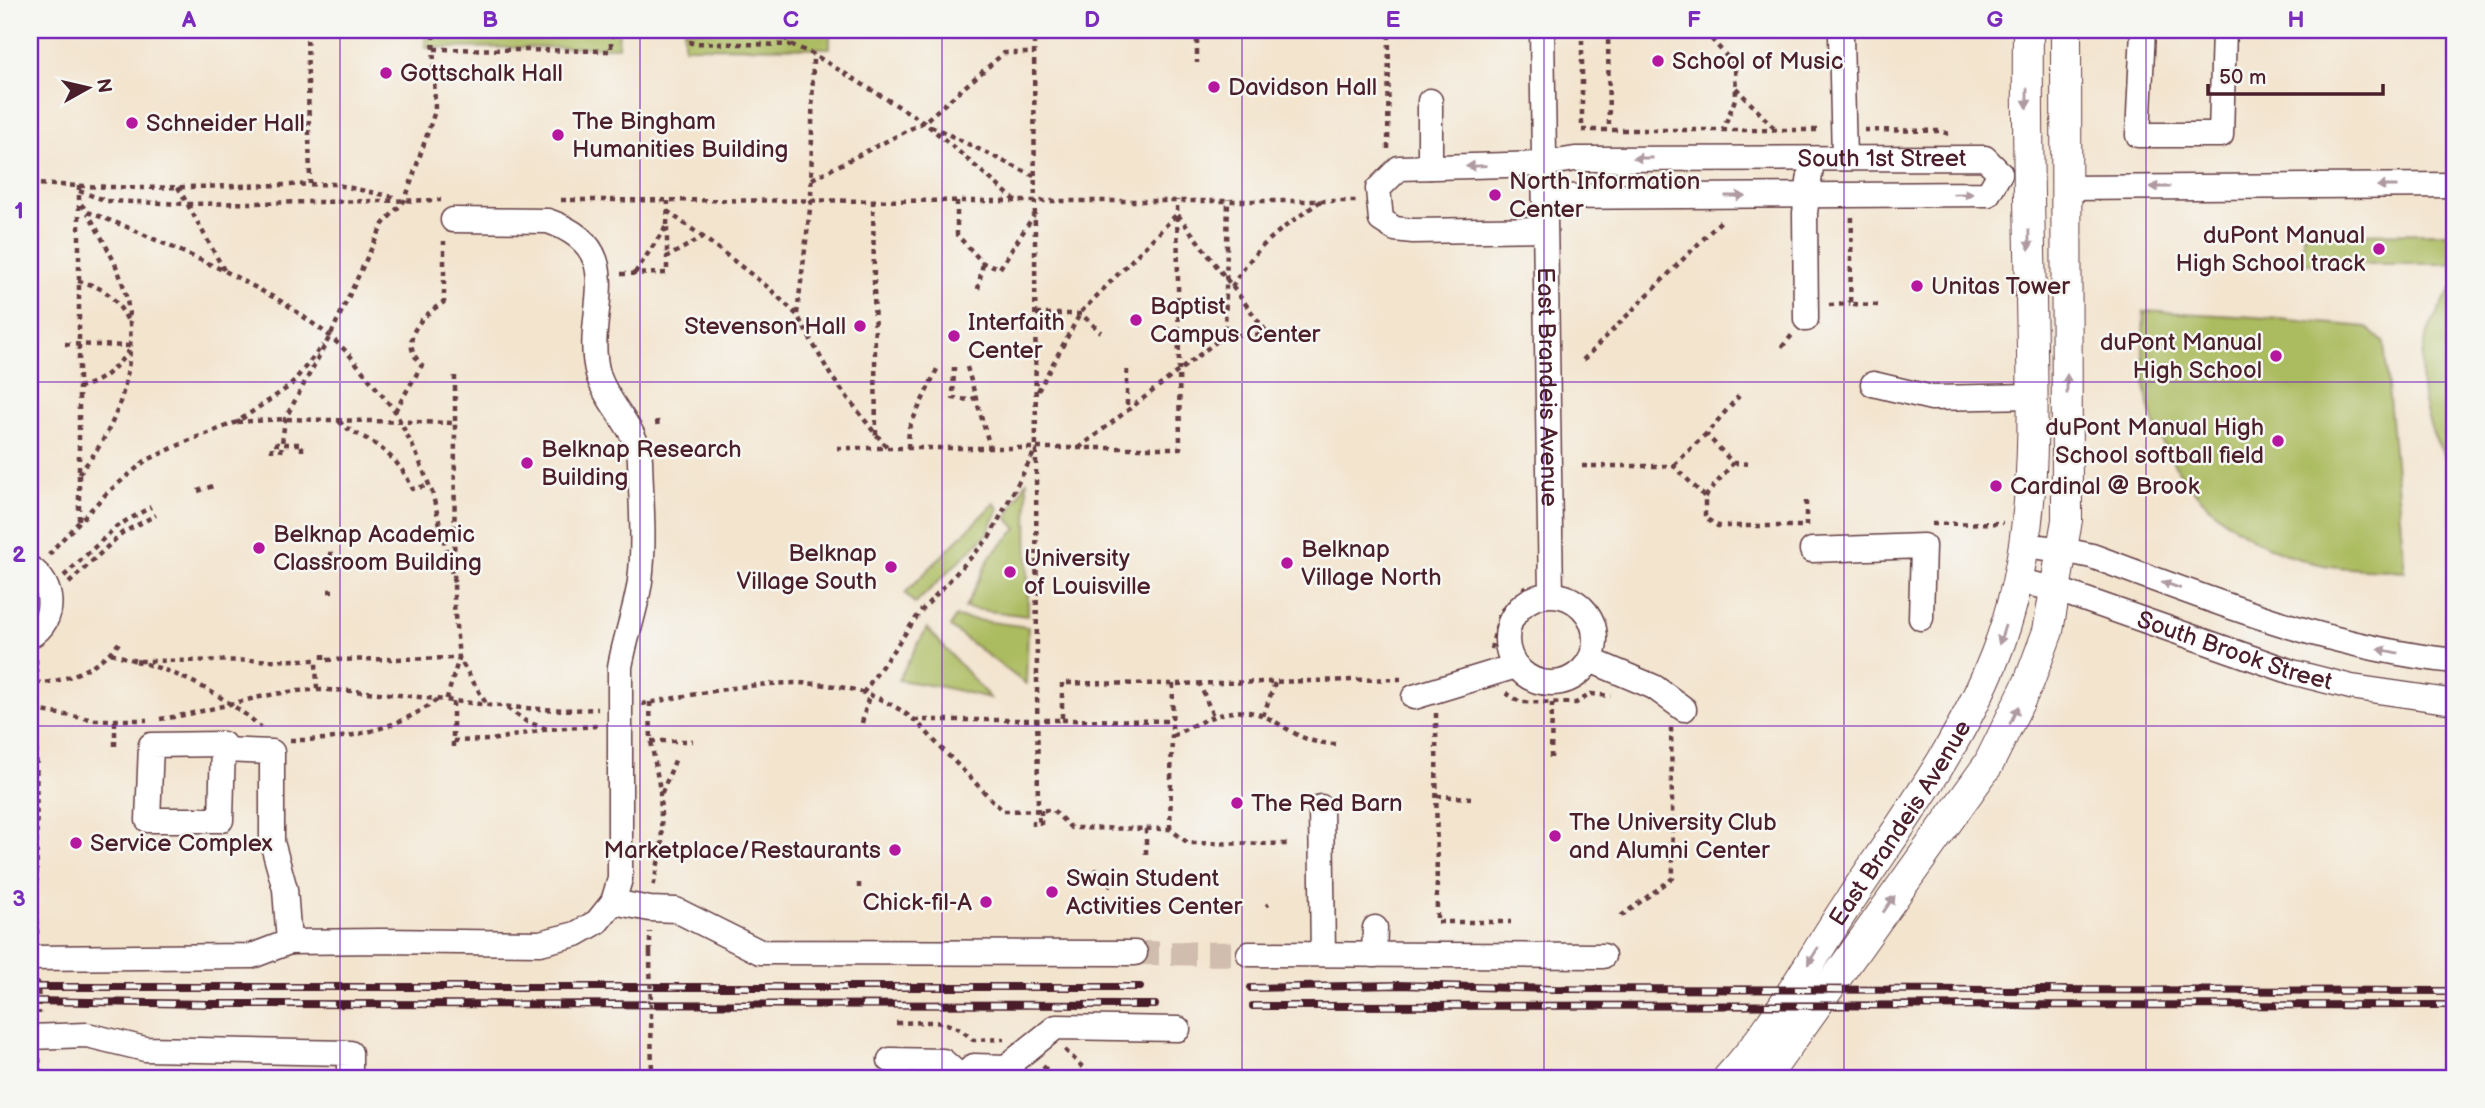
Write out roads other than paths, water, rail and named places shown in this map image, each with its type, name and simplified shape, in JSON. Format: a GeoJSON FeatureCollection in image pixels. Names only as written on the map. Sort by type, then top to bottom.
{"type":"FeatureCollection","features":[{"type":"Feature","properties":{"kind":"main road","name":"East Brandeis Avenue"},"geometry":{"type":"LineString","coordinates":[[1728,1078],[1759,1041],[1823,939],[1940,767],[1964,723],[1995,655],[2018,581],[2029,509],[2033,396],[2014,172],[2028,30]]}},
{"type":"Feature","properties":{"kind":"main road","name":"East Brandeis Avenue"},"geometry":{"type":"LineString","coordinates":[[1762,1078],[1988,765],[2029,682],[2048,631],[2063,550],[2067,487],[2067,30]]}},
{"type":"Feature","properties":{"kind":"street","name":"East Brandeis Avenue"},"geometry":{"type":"LineString","coordinates":[[1541,588],[1539,445],[1545,229],[1542,30]]}},
{"type":"Feature","properties":{"kind":"street"},"geometry":{"type":"LineString","coordinates":[[2143,30],[2138,135],[2221,135],[2224,30]]}},
{"type":"Feature","properties":{"kind":"street"},"geometry":{"type":"LineString","coordinates":[[1841,36],[1844,158]]}},
{"type":"Feature","properties":{"kind":"street"},"geometry":{"type":"LineString","coordinates":[[1430,101],[1430,167]]}},
{"type":"Feature","properties":{"kind":"street","name":"South 1st Street"},"geometry":{"type":"LineString","coordinates":[[1591,158],[1985,158],[2014,172],[1988,194],[1807,196],[1544,180],[1591,158]]}},
{"type":"Feature","properties":{"kind":"street"},"geometry":{"type":"LineString","coordinates":[[1806,319],[1807,196],[1812,159]]}},
{"type":"Feature","properties":{"kind":"street"},"geometry":{"type":"LineString","coordinates":[[1544,180],[1430,167],[1399,168],[1378,189],[1381,220],[1395,229],[1545,229]]}},
{"type":"Feature","properties":{"kind":"street"},"geometry":{"type":"LineString","coordinates":[[2014,172],[2067,179],[2455,185]]}},
{"type":"Feature","properties":{"kind":"street"},"geometry":{"type":"LineString","coordinates":[[33,958],[251,956],[289,942],[358,940],[540,943],[576,934],[597,922],[613,902],[620,879],[620,667],[642,568],[640,460],[638,446],[604,389],[597,372],[595,350],[599,267],[591,250],[576,236],[561,225],[548,220],[450,218]]}},
{"type":"Feature","properties":{"kind":"street"},"geometry":{"type":"LineString","coordinates":[[1873,384],[1932,398],[2033,396]]}},
{"type":"Feature","properties":{"kind":"street"},"geometry":{"type":"LineString","coordinates":[[1809,538],[1923,546],[1921,618]]}},
{"type":"Feature","properties":{"kind":"street","name":"South Brook Street"},"geometry":{"type":"LineString","coordinates":[[2024,545],[2092,556],[2278,623],[2346,643],[2417,657],[2455,661]]}},
{"type":"Feature","properties":{"kind":"street"},"geometry":{"type":"LineString","coordinates":[[30,636],[41,627],[48,616],[50,604],[48,589],[37,566]]}},
{"type":"Feature","properties":{"kind":"street","name":"South Brook Street"},"geometry":{"type":"LineString","coordinates":[[2018,581],[2055,589],[2292,672],[2351,687],[2455,702]]}},
{"type":"Feature","properties":{"kind":"street"},"geometry":{"type":"LineString","coordinates":[[1541,588],[1576,602],[1586,611],[1592,622],[1595,635],[1590,660],[1574,676],[1554,683],[1527,676],[1516,666],[1509,653],[1507,639],[1515,613],[1537,596],[1541,588]]}},
{"type":"Feature","properties":{"kind":"street"},"geometry":{"type":"LineString","coordinates":[[1590,660],[1654,687],[1673,713]]}},
{"type":"Feature","properties":{"kind":"street"},"geometry":{"type":"LineString","coordinates":[[1420,693],[1516,666]]}},
{"type":"Feature","properties":{"kind":"street"},"geometry":{"type":"LineString","coordinates":[[223,750],[272,752],[272,842],[285,888],[289,942]]}},
{"type":"Feature","properties":{"kind":"street"},"geometry":{"type":"LineString","coordinates":[[1321,807],[1323,954]]}},
{"type":"Feature","properties":{"kind":"street"},"geometry":{"type":"LineString","coordinates":[[613,902],[650,909],[676,910],[760,952],[1135,953]]}},
{"type":"Feature","properties":{"kind":"street"},"geometry":{"type":"LineString","coordinates":[[1374,955],[1375,928]]}},
{"type":"Feature","properties":{"kind":"street"},"geometry":{"type":"LineString","coordinates":[[1249,954],[1603,956]]}},
{"type":"Feature","properties":{"kind":"street"},"geometry":{"type":"LineString","coordinates":[[890,1060],[943,1061],[965,1074],[1011,1072],[1027,1050],[1056,1027],[1178,1029]]}},
{"type":"Feature","properties":{"kind":"street"},"geometry":{"type":"LineString","coordinates":[[34,1037],[86,1035],[145,1049],[350,1053],[350,1078]]}},
{"type":"Feature","properties":{"kind":"tunnel"},"geometry":{"type":"LineString","coordinates":[[1135,953],[1249,954]]}},
{"type":"Feature","properties":{"kind":"railway"},"geometry":{"type":"LineString","coordinates":[[1251,988],[1398,985],[1555,989],[2455,991]]}},
{"type":"Feature","properties":{"kind":"railway"},"geometry":{"type":"LineString","coordinates":[[30,987],[1140,987]]}},
{"type":"Feature","properties":{"kind":"railway"},"geometry":{"type":"LineString","coordinates":[[30,1001],[210,1004],[1155,1005]]}},
{"type":"Feature","properties":{"kind":"railway"},"geometry":{"type":"LineString","coordinates":[[1253,1006],[2455,1005]]}},
{"type":"Feature","properties":{"kind":"place","name":"School of Music"},"geometry":{"type":"Point","coordinates":[1658,61]}},
{"type":"Feature","properties":{"kind":"place","name":"Gottschalk Hall"},"geometry":{"type":"Point","coordinates":[386,73]}},
{"type":"Feature","properties":{"kind":"place","name":"Davidson Hall"},"geometry":{"type":"Point","coordinates":[1214,87]}},
{"type":"Feature","properties":{"kind":"place","name":"Schneider Hall"},"geometry":{"type":"Point","coordinates":[132,123]}},
{"type":"Feature","properties":{"kind":"place","name":"The Bingham Humanities Building"},"geometry":{"type":"Point","coordinates":[558,135]}},
{"type":"Feature","properties":{"kind":"place","name":"North Information Center"},"geometry":{"type":"Point","coordinates":[1495,195]}},
{"type":"Feature","properties":{"kind":"place","name":"duPont Manual High School track"},"geometry":{"type":"Point","coordinates":[2379,249]}},
{"type":"Feature","properties":{"kind":"place","name":"Unitas Tower"},"geometry":{"type":"Point","coordinates":[1917,286]}},
{"type":"Feature","properties":{"kind":"place","name":"Baptist Campus Center"},"geometry":{"type":"Point","coordinates":[1136,320]}},
{"type":"Feature","properties":{"kind":"place","name":"Stevenson Hall"},"geometry":{"type":"Point","coordinates":[860,326]}},
{"type":"Feature","properties":{"kind":"place","name":"Interfaith Center"},"geometry":{"type":"Point","coordinates":[954,336]}},
{"type":"Feature","properties":{"kind":"place","name":"duPont Manual High School"},"geometry":{"type":"Point","coordinates":[2276,356]}},
{"type":"Feature","properties":{"kind":"place","name":"duPont Manual High School softball field"},"geometry":{"type":"Point","coordinates":[2278,441]}},
{"type":"Feature","properties":{"kind":"place","name":"Belknap Research Building"},"geometry":{"type":"Point","coordinates":[527,463]}},
{"type":"Feature","properties":{"kind":"place","name":"Cardinal @ Brook"},"geometry":{"type":"Point","coordinates":[1996,486]}},
{"type":"Feature","properties":{"kind":"place","name":"Belknap Academic Classroom Building"},"geometry":{"type":"Point","coordinates":[259,548]}},
{"type":"Feature","properties":{"kind":"place","name":"Belknap Village North"},"geometry":{"type":"Point","coordinates":[1287,563]}},
{"type":"Feature","properties":{"kind":"place","name":"Belknap Village South"},"geometry":{"type":"Point","coordinates":[891,567]}},
{"type":"Feature","properties":{"kind":"place","name":"University of Louisville"},"geometry":{"type":"Point","coordinates":[1010,572]}},
{"type":"Feature","properties":{"kind":"place","name":"The Red Barn"},"geometry":{"type":"Point","coordinates":[1237,803]}},
{"type":"Feature","properties":{"kind":"place","name":"The University Club and Alumni Center"},"geometry":{"type":"Point","coordinates":[1555,836]}},
{"type":"Feature","properties":{"kind":"place","name":"Service Complex"},"geometry":{"type":"Point","coordinates":[76,843]}},
{"type":"Feature","properties":{"kind":"place","name":"Marketplace/Restaurants"},"geometry":{"type":"Point","coordinates":[895,850]}},
{"type":"Feature","properties":{"kind":"place","name":"Swain Student Activities Center"},"geometry":{"type":"Point","coordinates":[1052,892]}},
{"type":"Feature","properties":{"kind":"place","name":"Chick-fil-A"},"geometry":{"type":"Point","coordinates":[986,902]}}]}
